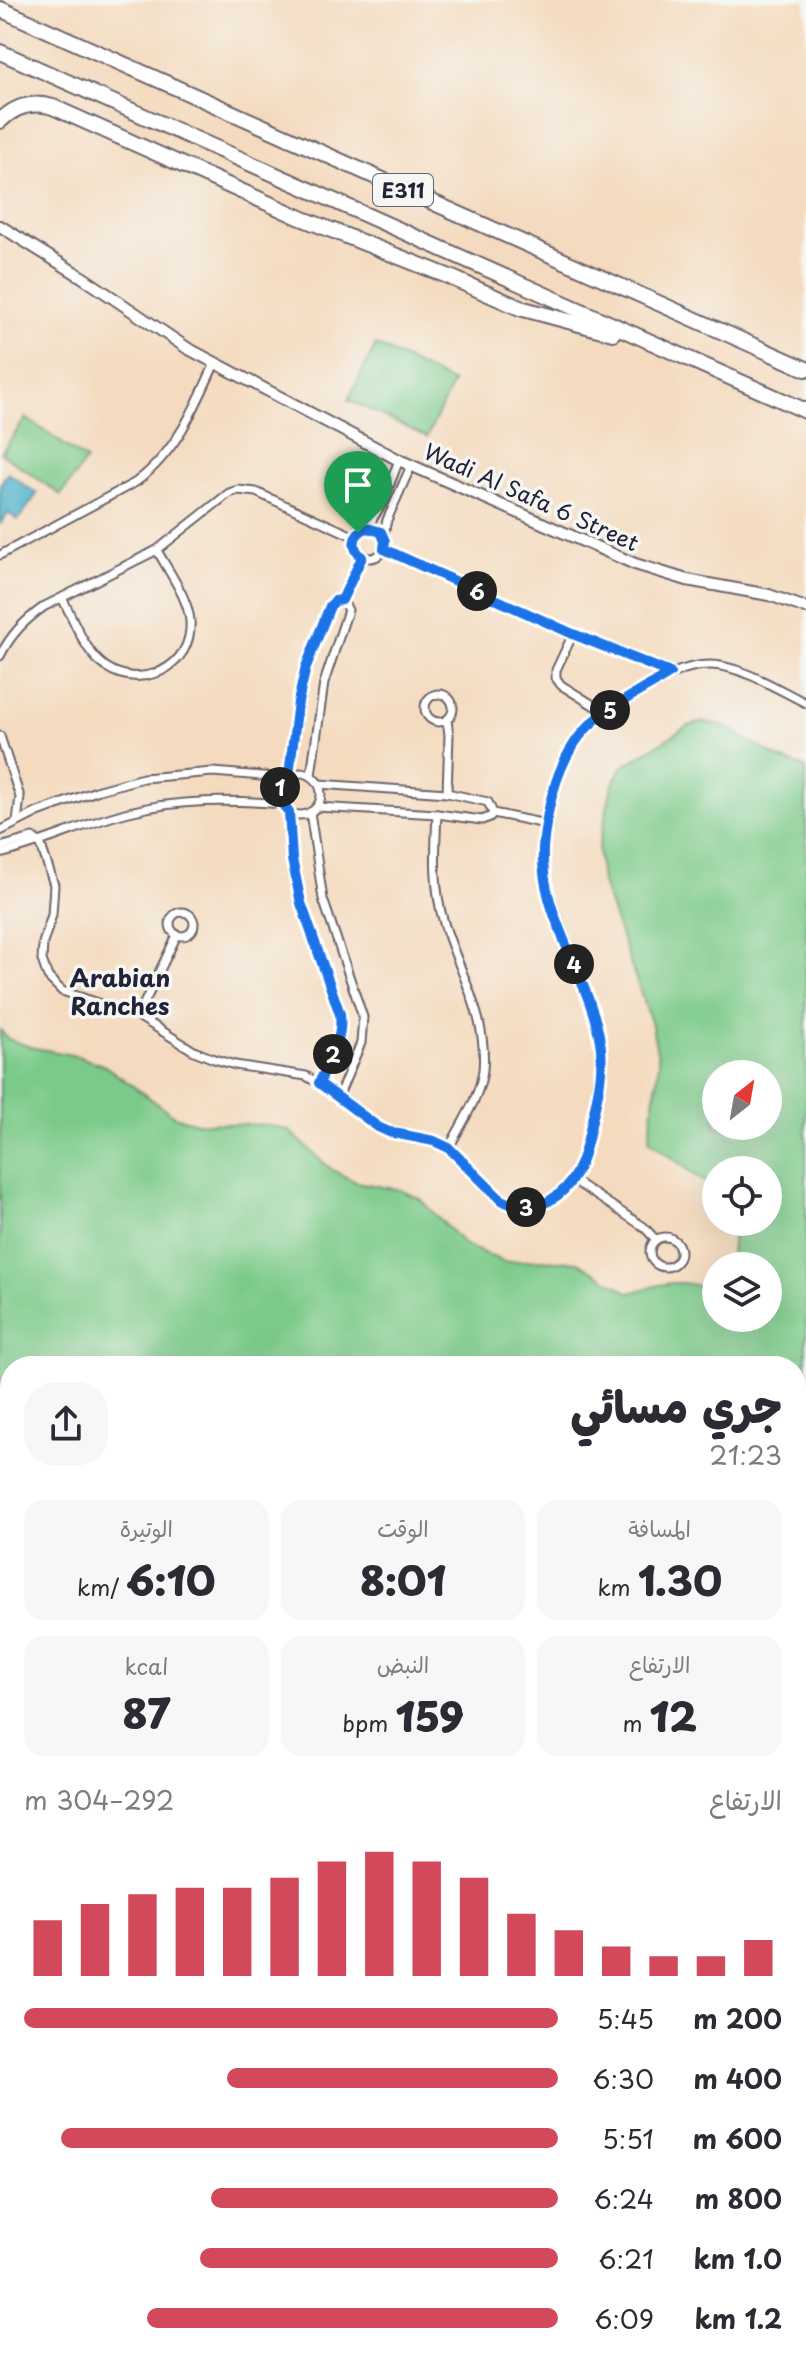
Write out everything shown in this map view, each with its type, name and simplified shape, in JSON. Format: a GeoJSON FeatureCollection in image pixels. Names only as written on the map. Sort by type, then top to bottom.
{"type":"FeatureCollection","features":[{"type":"Feature","properties":{"kind":"highway","name":"E311"},"geometry":{"type":"LineString","coordinates":[[0,9],[806,369]]}},
{"type":"Feature","properties":{"kind":"highway","name":"E311"},"geometry":{"type":"LineString","coordinates":[[0,52],[806,411]]}},
{"type":"Feature","properties":{"kind":"highway"},"geometry":{"type":"LineString","coordinates":[[0,121],[11,111],[25,106],[39,104],[53,107],[301,218],[520,308],[650,343]]}},
{"type":"Feature","properties":{"kind":"main road","name":"Wadi Al Safa 6 Street"},"geometry":{"type":"LineString","coordinates":[[4,230],[82,277],[168,336],[411,466],[635,564],[687,580],[769,595],[806,608]]}},
{"type":"Feature","properties":{"kind":"street"},"geometry":{"type":"LineString","coordinates":[[0,555],[136,482],[150,471],[163,459],[183,430],[215,363]]}},
{"type":"Feature","properties":{"kind":"street"},"geometry":{"type":"LineString","coordinates":[[384,549],[372,558],[362,557],[354,546],[355,537],[367,528],[379,510],[399,460]]}},
{"type":"Feature","properties":{"kind":"street"},"geometry":{"type":"LineString","coordinates":[[384,549],[389,515],[411,466]]}},
{"type":"Feature","properties":{"kind":"street"},"geometry":{"type":"LineString","coordinates":[[390,481],[402,487]]}},
{"type":"Feature","properties":{"kind":"street"},"geometry":{"type":"LineString","coordinates":[[0,656],[8,640],[24,622],[45,606],[157,550],[221,497],[238,490],[256,492],[355,537]]}},
{"type":"Feature","properties":{"kind":"street"},"geometry":{"type":"LineString","coordinates":[[379,510],[389,515]]}},
{"type":"Feature","properties":{"kind":"street"},"geometry":{"type":"LineString","coordinates":[[367,528],[377,529],[384,537]]}},
{"type":"Feature","properties":{"kind":"street"},"geometry":{"type":"LineString","coordinates":[[384,549],[573,634],[670,673]]}},
{"type":"Feature","properties":{"kind":"street"},"geometry":{"type":"LineString","coordinates":[[62,598],[88,647],[98,661],[112,672],[129,677],[147,677],[163,671],[177,660],[186,645],[190,628],[183,599],[157,550]]}},
{"type":"Feature","properties":{"kind":"street"},"geometry":{"type":"LineString","coordinates":[[342,600],[362,557]]}},
{"type":"Feature","properties":{"kind":"street"},"geometry":{"type":"LineString","coordinates":[[311,775],[321,694],[348,610],[342,600]]}},
{"type":"Feature","properties":{"kind":"street"},"geometry":{"type":"LineString","coordinates":[[342,600],[330,606],[309,655],[298,702],[287,776],[279,791],[282,804],[289,812],[303,815],[313,810],[437,814],[482,820],[493,813]]}},
{"type":"Feature","properties":{"kind":"street"},"geometry":{"type":"LineString","coordinates":[[573,634],[556,670],[556,678],[561,685],[606,713]]}},
{"type":"Feature","properties":{"kind":"street"},"geometry":{"type":"LineString","coordinates":[[40,842],[54,885],[52,915],[42,951],[44,969],[62,991],[138,1016],[194,1051],[214,1059],[256,1069],[291,1072],[319,1083],[378,1127],[434,1141],[449,1148],[501,1200],[530,1207],[554,1198],[573,1180],[589,1137],[602,1058],[598,1031],[547,888],[543,856],[546,824],[555,787],[568,755],[583,732],[606,713],[670,673],[697,666],[727,668],[806,703]]}},
{"type":"Feature","properties":{"kind":"street"},"geometry":{"type":"LineString","coordinates":[[447,720],[437,722],[426,714],[425,705],[430,697],[439,694],[451,700],[452,713],[447,720],[447,793]]}},
{"type":"Feature","properties":{"kind":"street"},"geometry":{"type":"LineString","coordinates":[[0,736],[20,797],[27,806],[38,812]]}},
{"type":"Feature","properties":{"kind":"street"},"geometry":{"type":"LineString","coordinates":[[0,831],[38,812],[143,778],[213,772],[287,776],[300,772],[311,775],[319,784],[321,796],[313,810],[323,899],[363,1017],[361,1043],[339,1095]]}},
{"type":"Feature","properties":{"kind":"street"},"geometry":{"type":"LineString","coordinates":[[319,784],[447,793],[488,802],[493,813]]}},
{"type":"Feature","properties":{"kind":"street"},"geometry":{"type":"LineString","coordinates":[[17,822],[20,797]]}},
{"type":"Feature","properties":{"kind":"street"},"geometry":{"type":"LineString","coordinates":[[0,854],[107,818],[171,803],[215,800],[282,804]]}},
{"type":"Feature","properties":{"kind":"street"},"geometry":{"type":"LineString","coordinates":[[289,812],[292,859],[301,903],[340,1014],[341,1030],[337,1045],[319,1083]]}},
{"type":"Feature","properties":{"kind":"street"},"geometry":{"type":"LineString","coordinates":[[493,813],[546,824]]}},
{"type":"Feature","properties":{"kind":"street"},"geometry":{"type":"LineString","coordinates":[[437,814],[435,862],[440,908],[473,999],[483,1058],[480,1084],[449,1148]]}},
{"type":"Feature","properties":{"kind":"street"},"geometry":{"type":"LineString","coordinates":[[0,847],[25,839],[40,842]]}},
{"type":"Feature","properties":{"kind":"street"},"geometry":{"type":"LineString","coordinates":[[138,1016],[177,935]]}},
{"type":"Feature","properties":{"kind":"street"},"geometry":{"type":"LineString","coordinates":[[573,1180],[644,1227],[656,1240]]}},
{"type":"Feature","properties":{"kind":"street"},"geometry":{"type":"LineString","coordinates":[[670,1238],[678,1244],[680,1254],[672,1266],[662,1267],[653,1262],[650,1248],[656,1240],[670,1238]]}},
{"type":"Feature","properties":{"kind":"green space"},"geometry":{"type":"Polygon","coordinates":[[[376,345],[453,383],[427,437],[348,400],[376,345]]]}},
{"type":"Feature","properties":{"kind":"green space"},"geometry":{"type":"Polygon","coordinates":[[[26,418],[86,460],[61,495],[1,453],[26,418]]]}},
{"type":"Feature","properties":{"kind":"green space"},"geometry":{"type":"Polygon","coordinates":[[[701,722],[724,726],[780,759],[806,768],[806,1356],[0,1356],[0,1030],[8,1039],[30,1047],[77,1056],[105,1066],[176,1117],[197,1123],[267,1125],[288,1130],[332,1170],[356,1182],[400,1190],[419,1198],[465,1245],[504,1262],[578,1262],[630,1293],[660,1285],[697,1285],[702,1287],[702,1332],[782,1332],[782,1252],[731,1252],[732,1236],[782,1236],[782,1156],[702,1156],[702,1180],[649,1140],[659,1063],[652,1025],[602,883],[598,850],[612,786],[621,768],[686,727],[701,722]]]}},
{"type":"Feature","properties":{"kind":"water"},"geometry":{"type":"Polygon","coordinates":[[[8,473],[37,494],[18,520],[8,513],[0,524],[0,484],[8,473]]]}},
{"type":"Feature","properties":{"kind":"district","name":"Arabian Ranches"},"geometry":{"type":"Point","coordinates":[120,991]}},
{"type":"Feature","properties":{"kind":"route"},"geometry":{"type":"LineString","coordinates":[[362,529],[377,529],[384,537],[384,549],[573,634],[670,673],[606,713],[583,732],[561,769],[550,806],[543,840],[547,888],[598,1031],[602,1058],[591,1129],[581,1163],[564,1190],[543,1204],[530,1207],[510,1205],[501,1200],[449,1148],[434,1141],[378,1127],[319,1083],[337,1045],[341,1030],[340,1014],[301,903],[292,859],[289,812],[279,798],[279,791],[289,775],[298,702],[309,655],[330,606],[342,600],[362,557],[354,546],[358,533],[362,529]]}}]}
